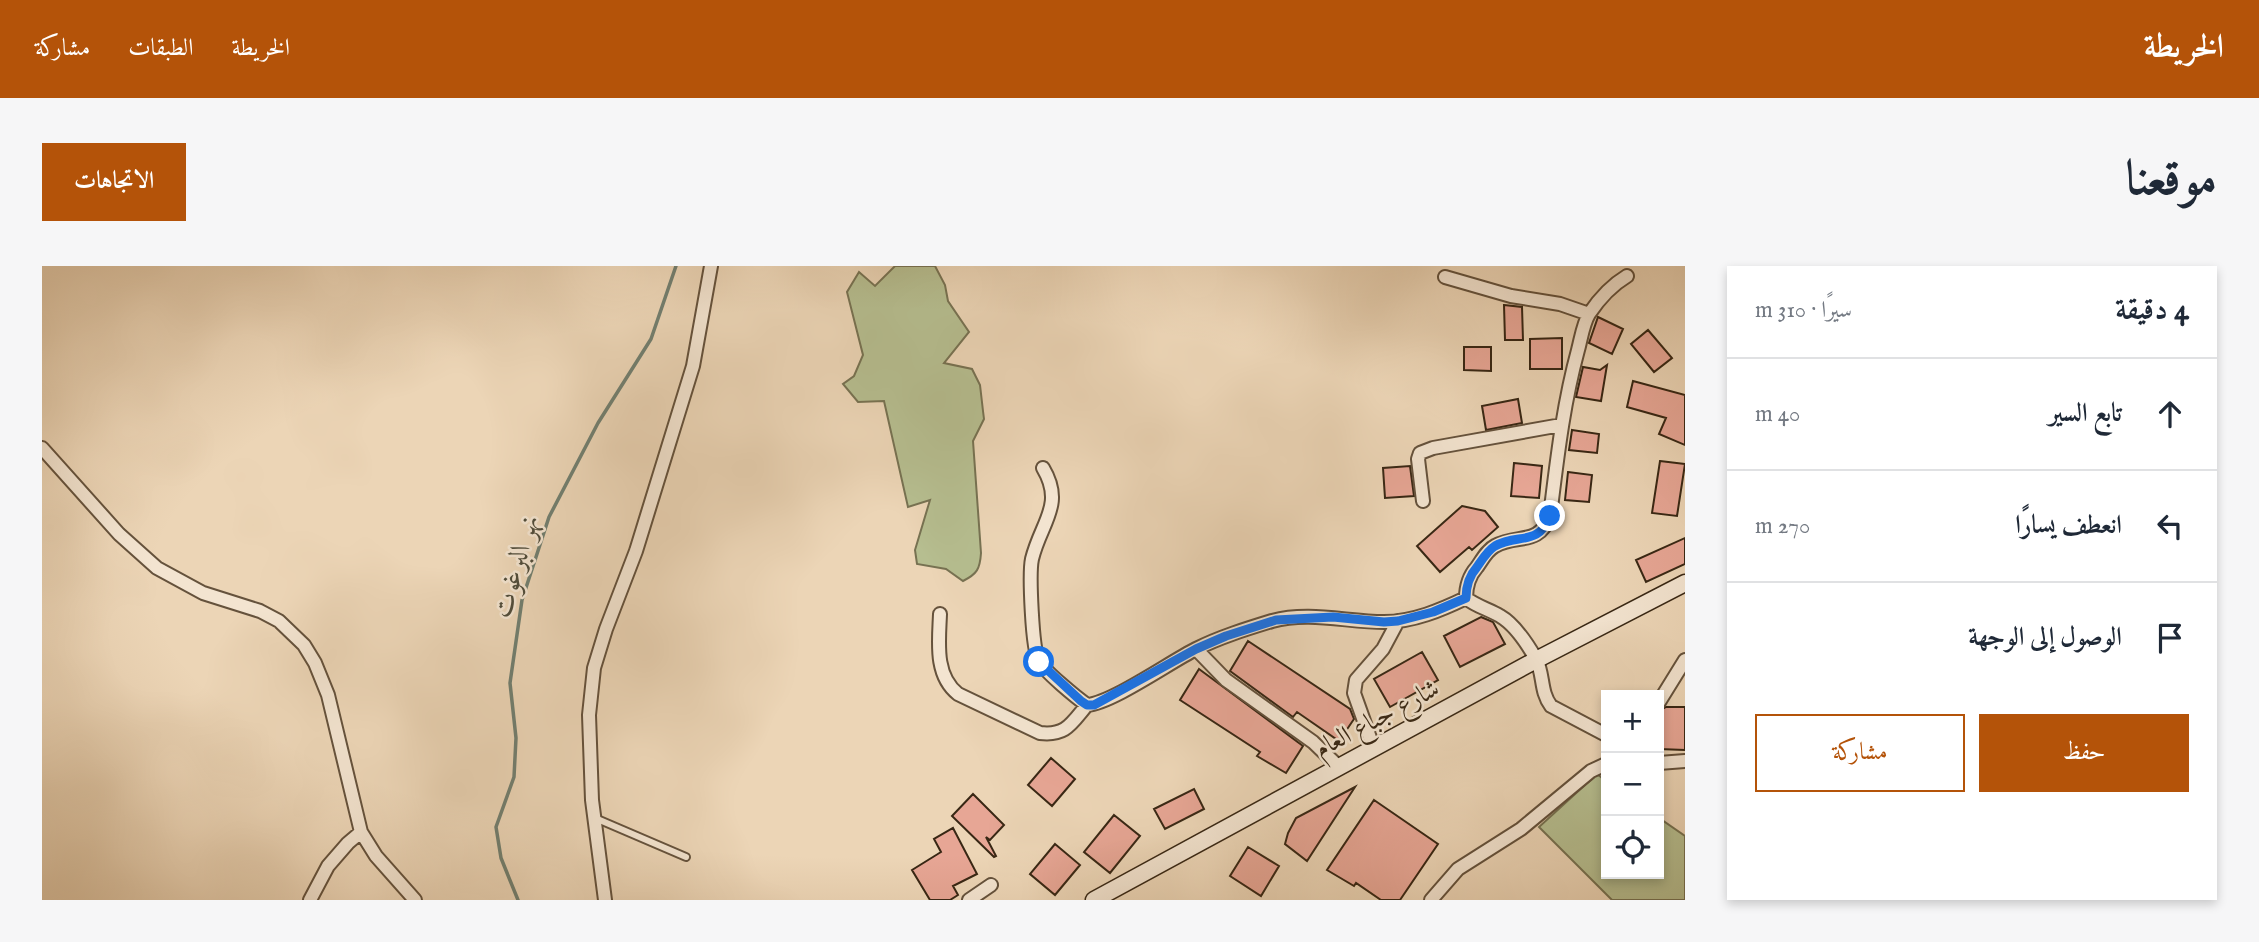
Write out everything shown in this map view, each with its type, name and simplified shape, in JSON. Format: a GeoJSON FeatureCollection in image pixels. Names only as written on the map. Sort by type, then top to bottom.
{"type":"FeatureCollection","features":[{"type":"Feature","properties":{"kind":"main road","name":"شارع جباع العام"},"geometry":{"type":"LineString","coordinates":[[1094,900],[1536,660],[1685,583]]}},
{"type":"Feature","properties":{"kind":"street"},"geometry":{"type":"LineString","coordinates":[[605,900],[594,817],[589,715],[594,668],[636,551],[693,366],[711,266]]}},
{"type":"Feature","properties":{"kind":"street"},"geometry":{"type":"LineString","coordinates":[[1466,598],[1468,582],[1486,553],[1495,546],[1533,537],[1546,526],[1550,516],[1561,425],[1589,314],[1616,283],[1627,276]]}},
{"type":"Feature","properties":{"kind":"street"},"geometry":{"type":"LineString","coordinates":[[1445,277],[1511,296],[1560,304],[1589,314]]}},
{"type":"Feature","properties":{"kind":"street"},"geometry":{"type":"LineString","coordinates":[[1423,501],[1418,459],[1420,453],[1433,448],[1561,425]]}},
{"type":"Feature","properties":{"kind":"street"},"geometry":{"type":"LineString","coordinates":[[42,448],[118,534],[157,568],[203,593],[260,611],[279,621],[304,645],[315,663],[328,695],[361,832],[376,856],[415,900]]}},
{"type":"Feature","properties":{"kind":"street"},"geometry":{"type":"LineString","coordinates":[[1043,468],[1052,483],[1054,497],[1031,562],[1036,655],[1045,669],[1087,705],[1094,705],[1196,649],[1276,620],[1333,617],[1398,621],[1421,616],[1466,598]]}},
{"type":"Feature","properties":{"kind":"street"},"geometry":{"type":"LineString","coordinates":[[1466,598],[1480,608],[1502,617],[1536,660],[1546,699],[1551,706],[1601,732]]}},
{"type":"Feature","properties":{"kind":"street"},"geometry":{"type":"LineString","coordinates":[[940,614],[940,666],[948,686],[958,694],[1040,733],[1051,734],[1067,729],[1087,705]]}},
{"type":"Feature","properties":{"kind":"street"},"geometry":{"type":"LineString","coordinates":[[1374,749],[1354,693],[1356,680],[1383,649],[1398,621]]}},
{"type":"Feature","properties":{"kind":"street"},"geometry":{"type":"LineString","coordinates":[[1196,649],[1226,680],[1313,742],[1339,767]]}},
{"type":"Feature","properties":{"kind":"street"},"geometry":{"type":"LineString","coordinates":[[1664,694],[1685,660]]}},
{"type":"Feature","properties":{"kind":"street"},"geometry":{"type":"LineString","coordinates":[[1664,763],[1685,761]]}},
{"type":"Feature","properties":{"kind":"street"},"geometry":{"type":"LineString","coordinates":[[1431,900],[1458,869],[1521,829],[1591,771],[1601,766]]}},
{"type":"Feature","properties":{"kind":"street"},"geometry":{"type":"LineString","coordinates":[[310,900],[328,866],[361,832]]}},
{"type":"Feature","properties":{"kind":"street"},"geometry":{"type":"LineString","coordinates":[[969,900],[990,885]]}},
{"type":"Feature","properties":{"kind":"lane"},"geometry":{"type":"LineString","coordinates":[[594,817],[686,857]]}},
{"type":"Feature","properties":{"kind":"green space"},"geometry":{"type":"Polygon","coordinates":[[[895,266],[935,266],[945,285],[948,301],[969,332],[944,363],[972,369],[980,385],[984,419],[973,441],[981,559],[977,570],[963,581],[946,569],[917,564],[915,550],[930,500],[908,507],[884,401],[858,402],[843,384],[854,376],[863,355],[847,292],[859,272],[875,286],[895,266]]]}},
{"type":"Feature","properties":{"kind":"green space"},"geometry":{"type":"Polygon","coordinates":[[[1597,774],[1601,777],[1601,879],[1664,879],[1664,821],[1685,836],[1685,900],[1612,900],[1539,827],[1597,774]]]}},
{"type":"Feature","properties":{"kind":"building"},"geometry":{"type":"Polygon","coordinates":[[[1504,305],[1522,307],[1523,340],[1505,340],[1504,305]]]}},
{"type":"Feature","properties":{"kind":"building"},"geometry":{"type":"Polygon","coordinates":[[[1598,317],[1623,329],[1612,354],[1589,343],[1598,317]]]}},
{"type":"Feature","properties":{"kind":"building"},"geometry":{"type":"Polygon","coordinates":[[[1648,330],[1672,358],[1654,372],[1631,344],[1648,330]]]}},
{"type":"Feature","properties":{"kind":"building"},"geometry":{"type":"Polygon","coordinates":[[[1562,338],[1562,369],[1530,369],[1530,339],[1562,338]]]}},
{"type":"Feature","properties":{"kind":"building"},"geometry":{"type":"Polygon","coordinates":[[[1464,347],[1491,347],[1491,371],[1464,370],[1464,347]]]}},
{"type":"Feature","properties":{"kind":"building"},"geometry":{"type":"Polygon","coordinates":[[[1607,365],[1601,401],[1576,397],[1583,367],[1600,370],[1607,365]]]}},
{"type":"Feature","properties":{"kind":"building"},"geometry":{"type":"Polygon","coordinates":[[[1633,381],[1685,395],[1685,445],[1659,434],[1666,418],[1627,407],[1633,381]]]}},
{"type":"Feature","properties":{"kind":"building"},"geometry":{"type":"Polygon","coordinates":[[[1518,399],[1522,423],[1486,430],[1482,406],[1518,399]]]}},
{"type":"Feature","properties":{"kind":"building"},"geometry":{"type":"Polygon","coordinates":[[[1572,430],[1599,434],[1597,453],[1569,450],[1572,430]]]}},
{"type":"Feature","properties":{"kind":"building"},"geometry":{"type":"Polygon","coordinates":[[[1660,461],[1685,464],[1677,516],[1652,513],[1660,461]]]}},
{"type":"Feature","properties":{"kind":"building"},"geometry":{"type":"Polygon","coordinates":[[[1514,463],[1542,466],[1539,498],[1511,496],[1514,463]]]}},
{"type":"Feature","properties":{"kind":"building"},"geometry":{"type":"Polygon","coordinates":[[[1410,466],[1414,496],[1385,498],[1383,468],[1410,466]]]}},
{"type":"Feature","properties":{"kind":"building"},"geometry":{"type":"Polygon","coordinates":[[[1568,472],[1592,475],[1589,502],[1565,500],[1568,472]]]}},
{"type":"Feature","properties":{"kind":"building"},"geometry":{"type":"Polygon","coordinates":[[[1462,506],[1485,511],[1498,527],[1472,550],[1469,547],[1440,572],[1417,546],[1462,506]]]}},
{"type":"Feature","properties":{"kind":"building"},"geometry":{"type":"Polygon","coordinates":[[[1685,538],[1685,564],[1646,582],[1636,560],[1685,538]]]}},
{"type":"Feature","properties":{"kind":"building"},"geometry":{"type":"Polygon","coordinates":[[[1481,617],[1493,622],[1505,644],[1460,667],[1444,636],[1481,617]]]}},
{"type":"Feature","properties":{"kind":"building"},"geometry":{"type":"Polygon","coordinates":[[[1248,641],[1350,709],[1354,719],[1339,741],[1297,712],[1293,717],[1230,671],[1248,641]]]}},
{"type":"Feature","properties":{"kind":"building"},"geometry":{"type":"Polygon","coordinates":[[[1422,652],[1438,680],[1390,707],[1374,679],[1422,652]]]}},
{"type":"Feature","properties":{"kind":"building"},"geometry":{"type":"Polygon","coordinates":[[[1199,669],[1303,746],[1286,773],[1257,756],[1260,752],[1180,700],[1199,669]]]}},
{"type":"Feature","properties":{"kind":"building"},"geometry":{"type":"Polygon","coordinates":[[[1685,707],[1685,750],[1664,749],[1664,708],[1685,707]]]}},
{"type":"Feature","properties":{"kind":"building"},"geometry":{"type":"Polygon","coordinates":[[[1051,758],[1075,779],[1052,806],[1028,785],[1051,758]]]}},
{"type":"Feature","properties":{"kind":"building"},"geometry":{"type":"Polygon","coordinates":[[[1355,787],[1307,861],[1285,844],[1296,818],[1355,787]]]}},
{"type":"Feature","properties":{"kind":"building"},"geometry":{"type":"Polygon","coordinates":[[[1194,789],[1204,809],[1165,829],[1154,809],[1194,789]]]}},
{"type":"Feature","properties":{"kind":"building"},"geometry":{"type":"Polygon","coordinates":[[[973,794],[1004,825],[990,840],[986,837],[996,856],[994,857],[952,816],[973,794]]]}},
{"type":"Feature","properties":{"kind":"building"},"geometry":{"type":"Polygon","coordinates":[[[1374,800],[1438,844],[1400,900],[1381,900],[1356,883],[1354,886],[1327,870],[1374,800]]]}},
{"type":"Feature","properties":{"kind":"building"},"geometry":{"type":"Polygon","coordinates":[[[1114,815],[1140,836],[1110,873],[1084,852],[1114,815]]]}},
{"type":"Feature","properties":{"kind":"building"},"geometry":{"type":"Polygon","coordinates":[[[953,828],[977,874],[953,886],[958,895],[950,900],[930,900],[912,870],[941,852],[934,839],[953,828]]]}},
{"type":"Feature","properties":{"kind":"building"},"geometry":{"type":"Polygon","coordinates":[[[1055,844],[1080,865],[1055,895],[1030,874],[1055,844]]]}},
{"type":"Feature","properties":{"kind":"building"},"geometry":{"type":"Polygon","coordinates":[[[1248,847],[1279,866],[1261,896],[1230,876],[1248,847]]]}},
{"type":"Feature","properties":{"kind":"waterway","name":"نهر البرغوت"},"geometry":{"type":"LineString","coordinates":[[518,900],[501,858],[496,827],[514,777],[516,738],[510,683],[522,600],[549,517],[598,423],[651,339],[676,266]]}},
{"type":"Feature","properties":{"kind":"route"},"geometry":{"type":"LineString","coordinates":[[1039,662],[1081,701],[1094,705],[1196,649],[1276,620],[1333,617],[1384,622],[1409,620],[1466,598],[1468,582],[1486,553],[1495,546],[1533,537],[1546,526],[1550,516]]}}]}
